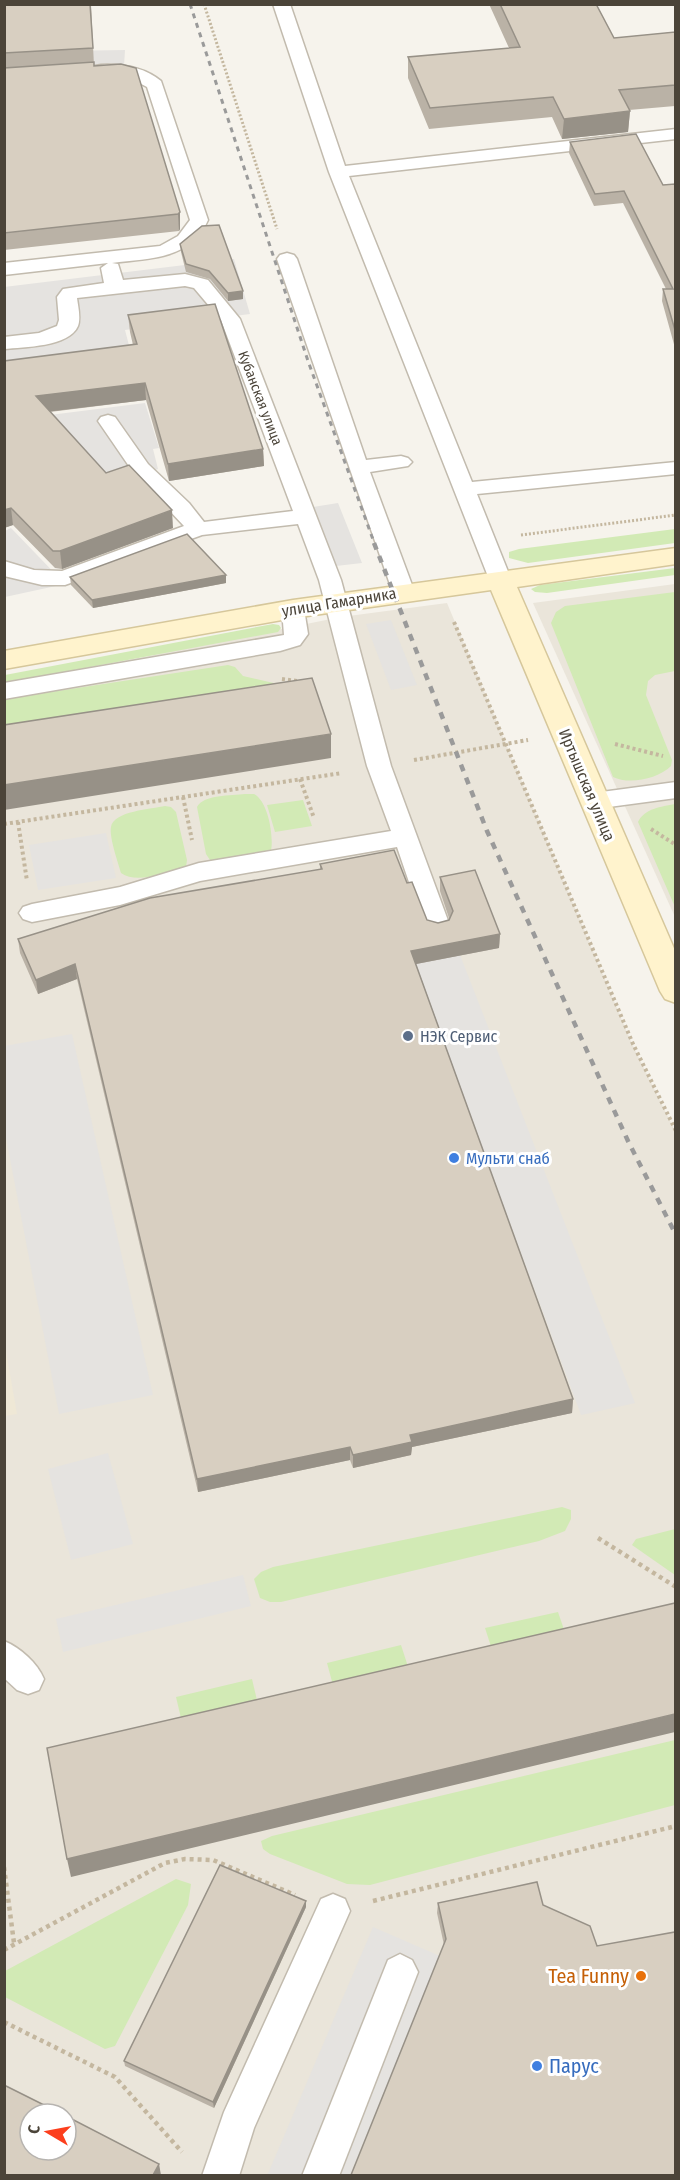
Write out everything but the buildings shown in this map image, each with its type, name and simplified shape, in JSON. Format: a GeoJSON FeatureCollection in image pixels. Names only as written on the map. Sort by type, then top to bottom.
{"type":"FeatureCollection","features":[{"type":"Feature","properties":{"kind":"main road","name":"улица Гамарника"},"geometry":{"type":"LineString","coordinates":[[4,660],[293,609],[675,556]]}},
{"type":"Feature","properties":{"kind":"main road","name":"Иртышская улица"},"geometry":{"type":"LineString","coordinates":[[500,579],[675,991]]}},
{"type":"Feature","properties":{"kind":"lane"},"geometry":{"type":"LineString","coordinates":[[281,4],[338,172],[500,579]]}},
{"type":"Feature","properties":{"kind":"lane"},"geometry":{"type":"LineString","coordinates":[[4,269],[163,251],[179,245],[194,232],[199,220],[155,85],[145,76],[130,71],[85,71]]}},
{"type":"Feature","properties":{"kind":"lane"},"geometry":{"type":"LineString","coordinates":[[338,172],[675,134]]}},
{"type":"Feature","properties":{"kind":"lane"},"geometry":{"type":"LineString","coordinates":[[109,258],[114,287]]}},
{"type":"Feature","properties":{"kind":"lane"},"geometry":{"type":"LineString","coordinates":[[287,259],[358,467],[404,592]]}},
{"type":"Feature","properties":{"kind":"lane","name":"Кубанская улица"},"geometry":{"type":"LineString","coordinates":[[4,343],[55,336],[64,332],[69,325],[67,297],[70,293],[114,287],[185,280],[201,284],[230,319],[336,603],[379,766],[438,926]]}},
{"type":"Feature","properties":{"kind":"lane"},"geometry":{"type":"LineString","coordinates":[[108,421],[140,468],[181,508],[198,529]]}},
{"type":"Feature","properties":{"kind":"lane"},"geometry":{"type":"LineString","coordinates":[[358,467],[401,462]]}},
{"type":"Feature","properties":{"kind":"lane"},"geometry":{"type":"LineString","coordinates":[[464,489],[675,468]]}},
{"type":"Feature","properties":{"kind":"lane"},"geometry":{"type":"LineString","coordinates":[[4,568],[35,578],[65,579],[198,529],[305,516]]}},
{"type":"Feature","properties":{"kind":"lane"},"geometry":{"type":"LineString","coordinates":[[4,691],[235,652],[292,640],[297,634],[293,609]]}},
{"type":"Feature","properties":{"kind":"lane"},"geometry":{"type":"LineString","coordinates":[[594,801],[675,790]]}},
{"type":"Feature","properties":{"kind":"lane"},"geometry":{"type":"LineString","coordinates":[[32,913],[120,896],[199,872],[406,837]]}},
{"type":"Feature","properties":{"kind":"lane"},"geometry":{"type":"LineString","coordinates":[[4,1656],[27,1679]]}},
{"type":"Feature","properties":{"kind":"lane"},"geometry":{"type":"LineString","coordinates":[[220,2175],[237,2125],[333,1911]]}},
{"type":"Feature","properties":{"kind":"lane"},"geometry":{"type":"LineString","coordinates":[[320,2175],[400,1972]]}},
{"type":"Feature","properties":{"kind":"path"},"geometry":{"type":"LineString","coordinates":[[204,4],[287,259]]}},
{"type":"Feature","properties":{"kind":"path"},"geometry":{"type":"LineString","coordinates":[[484,539],[675,515]]}},
{"type":"Feature","properties":{"kind":"path"},"geometry":{"type":"LineString","coordinates":[[451,614],[504,744],[633,1044],[675,1131]]}},
{"type":"Feature","properties":{"kind":"path"},"geometry":{"type":"LineString","coordinates":[[235,652],[249,671],[257,675],[302,682]]}},
{"type":"Feature","properties":{"kind":"path"},"geometry":{"type":"LineString","coordinates":[[379,766],[504,744]]}},
{"type":"Feature","properties":{"kind":"path"},"geometry":{"type":"LineString","coordinates":[[613,744],[665,756]]}},
{"type":"Feature","properties":{"kind":"path"},"geometry":{"type":"LineString","coordinates":[[4,824],[348,772]]}},
{"type":"Feature","properties":{"kind":"path"},"geometry":{"type":"LineString","coordinates":[[300,779],[325,849]]}},
{"type":"Feature","properties":{"kind":"path"},"geometry":{"type":"LineString","coordinates":[[183,796],[199,872]]}},
{"type":"Feature","properties":{"kind":"path"},"geometry":{"type":"LineString","coordinates":[[598,1538],[675,1587]]}},
{"type":"Feature","properties":{"kind":"path"},"geometry":{"type":"LineString","coordinates":[[4,1950],[165,1863],[185,1859],[213,1860],[333,1911],[675,1826]]}},
{"type":"Feature","properties":{"kind":"path"},"geometry":{"type":"LineString","coordinates":[[4,1867],[14,1943]]}},
{"type":"Feature","properties":{"kind":"path"},"geometry":{"type":"LineString","coordinates":[[4,2022],[115,2077],[186,2158]]}},
{"type":"Feature","properties":{"kind":"shaded area"},"geometry":{"type":"Polygon","coordinates":[[[125,50],[124,66],[61,67],[63,51],[125,50]]]}},
{"type":"Feature","properties":{"kind":"shaded area"},"geometry":{"type":"Polygon","coordinates":[[[234,259],[250,314],[125,330],[132,357],[5,374],[4,287],[234,259]]]}},
{"type":"Feature","properties":{"kind":"shaded area"},"geometry":{"type":"Polygon","coordinates":[[[145,403],[159,448],[153,449],[158,469],[110,487],[26,418],[145,403]]]}},
{"type":"Feature","properties":{"kind":"shaded area"},"geometry":{"type":"Polygon","coordinates":[[[338,503],[362,563],[336,566],[313,507],[338,503]]]}},
{"type":"Feature","properties":{"kind":"shaded area"},"geometry":{"type":"Polygon","coordinates":[[[11,528],[65,584],[5,597],[5,531],[11,528]]]}},
{"type":"Feature","properties":{"kind":"shaded area"},"geometry":{"type":"Polygon","coordinates":[[[675,584],[675,917],[533,603],[675,584]]]}},
{"type":"Feature","properties":{"kind":"shaded area"},"geometry":{"type":"Polygon","coordinates":[[[447,603],[632,1044],[675,1131],[675,2175],[5,2176],[5,685],[341,617],[447,603]]]}},
{"type":"Feature","properties":{"kind":"shaded area"},"geometry":{"type":"Polygon","coordinates":[[[391,620],[417,685],[391,690],[366,624],[391,620]]]}},
{"type":"Feature","properties":{"kind":"shaded area"},"geometry":{"type":"Polygon","coordinates":[[[106,833],[116,878],[38,890],[29,845],[106,833]]]}},
{"type":"Feature","properties":{"kind":"shaded area"},"geometry":{"type":"Polygon","coordinates":[[[460,955],[635,1403],[581,1415],[414,964],[460,955]]]}},
{"type":"Feature","properties":{"kind":"shaded area"},"geometry":{"type":"Polygon","coordinates":[[[72,1034],[153,1395],[59,1414],[5,1133],[4,1046],[72,1034]]]}},
{"type":"Feature","properties":{"kind":"shaded area"},"geometry":{"type":"Polygon","coordinates":[[[5,1346],[17,1414],[4,1416],[5,1346]]]}},
{"type":"Feature","properties":{"kind":"shaded area"},"geometry":{"type":"Polygon","coordinates":[[[108,1453],[133,1544],[71,1560],[48,1469],[108,1453]]]}},
{"type":"Feature","properties":{"kind":"shaded area"},"geometry":{"type":"Polygon","coordinates":[[[243,1575],[251,1606],[63,1652],[56,1619],[243,1575]]]}},
{"type":"Feature","properties":{"kind":"shaded area"},"geometry":{"type":"Polygon","coordinates":[[[373,1927],[440,1956],[350,2175],[267,2176],[373,1927]]]}},
{"type":"Feature","properties":{"kind":"green space"},"geometry":{"type":"Polygon","coordinates":[[[675,529],[675,543],[528,563],[509,558],[509,552],[519,549],[675,529]]]}},
{"type":"Feature","properties":{"kind":"green space"},"geometry":{"type":"Polygon","coordinates":[[[675,568],[675,575],[547,593],[535,592],[531,589],[540,585],[675,568]]]}},
{"type":"Feature","properties":{"kind":"green space"},"geometry":{"type":"Polygon","coordinates":[[[675,592],[675,671],[655,675],[648,681],[646,695],[672,760],[671,766],[659,774],[643,779],[627,780],[613,777],[551,623],[556,612],[565,606],[675,592]]]}},
{"type":"Feature","properties":{"kind":"green space"},"geometry":{"type":"Polygon","coordinates":[[[273,624],[281,628],[278,632],[5,683],[5,675],[273,624]]]}},
{"type":"Feature","properties":{"kind":"green space"},"geometry":{"type":"Polygon","coordinates":[[[228,665],[235,667],[243,676],[278,684],[5,744],[5,699],[228,665]]]}},
{"type":"Feature","properties":{"kind":"green space"},"geometry":{"type":"Polygon","coordinates":[[[254,794],[263,804],[271,828],[271,851],[241,860],[210,860],[206,854],[197,807],[205,800],[212,798],[254,794]]]}},
{"type":"Feature","properties":{"kind":"green space"},"geometry":{"type":"Polygon","coordinates":[[[303,800],[312,826],[275,832],[267,805],[303,800]]]}},
{"type":"Feature","properties":{"kind":"green space"},"geometry":{"type":"Polygon","coordinates":[[[676,804],[675,907],[638,822],[649,811],[676,804]]]}},
{"type":"Feature","properties":{"kind":"green space"},"geometry":{"type":"Polygon","coordinates":[[[165,806],[171,807],[176,812],[187,860],[186,867],[142,878],[134,878],[121,873],[111,837],[113,822],[126,814],[165,806]]]}},
{"type":"Feature","properties":{"kind":"green space"},"geometry":{"type":"Polygon","coordinates":[[[562,1507],[571,1510],[571,1519],[565,1531],[539,1541],[281,1602],[270,1602],[260,1598],[254,1579],[261,1572],[273,1567],[562,1507]]]}},
{"type":"Feature","properties":{"kind":"green space"},"geometry":{"type":"Polygon","coordinates":[[[675,1529],[675,1575],[632,1545],[636,1539],[675,1529]]]}},
{"type":"Feature","properties":{"kind":"green space"},"geometry":{"type":"Polygon","coordinates":[[[558,1612],[570,1647],[497,1665],[485,1628],[558,1612]]]}},
{"type":"Feature","properties":{"kind":"green space"},"geometry":{"type":"Polygon","coordinates":[[[401,1645],[413,1682],[337,1700],[327,1663],[401,1645]]]}},
{"type":"Feature","properties":{"kind":"green space"},"geometry":{"type":"Polygon","coordinates":[[[252,1679],[261,1717],[185,1735],[176,1697],[252,1679]]]}},
{"type":"Feature","properties":{"kind":"green space"},"geometry":{"type":"Polygon","coordinates":[[[675,1740],[675,1805],[370,1885],[347,1884],[270,1854],[263,1849],[261,1841],[272,1836],[675,1740]]]}},
{"type":"Feature","properties":{"kind":"green space"},"geometry":{"type":"Polygon","coordinates":[[[176,1879],[191,1884],[188,1905],[115,2046],[105,2049],[5,1997],[5,1971],[176,1879]]]}},
{"type":"Feature","properties":{"kind":"railway"},"geometry":{"type":"LineString","coordinates":[[190,4],[308,361],[375,545]]}},
{"type":"Feature","properties":{"kind":"railway"},"geometry":{"type":"LineString","coordinates":[[374,543],[487,831],[628,1141],[676,1235]]}},
{"type":"Feature","properties":{"kind":"place","name":"НЭК Сервис"},"geometry":{"type":"Point","coordinates":[408,1036]}},
{"type":"Feature","properties":{"kind":"place","name":"Мульти снаб"},"geometry":{"type":"Point","coordinates":[454,1158]}},
{"type":"Feature","properties":{"kind":"place","name":"Tea Funny"},"geometry":{"type":"Point","coordinates":[641,1976]}},
{"type":"Feature","properties":{"kind":"place","name":"Парус"},"geometry":{"type":"Point","coordinates":[537,2066]}}]}
